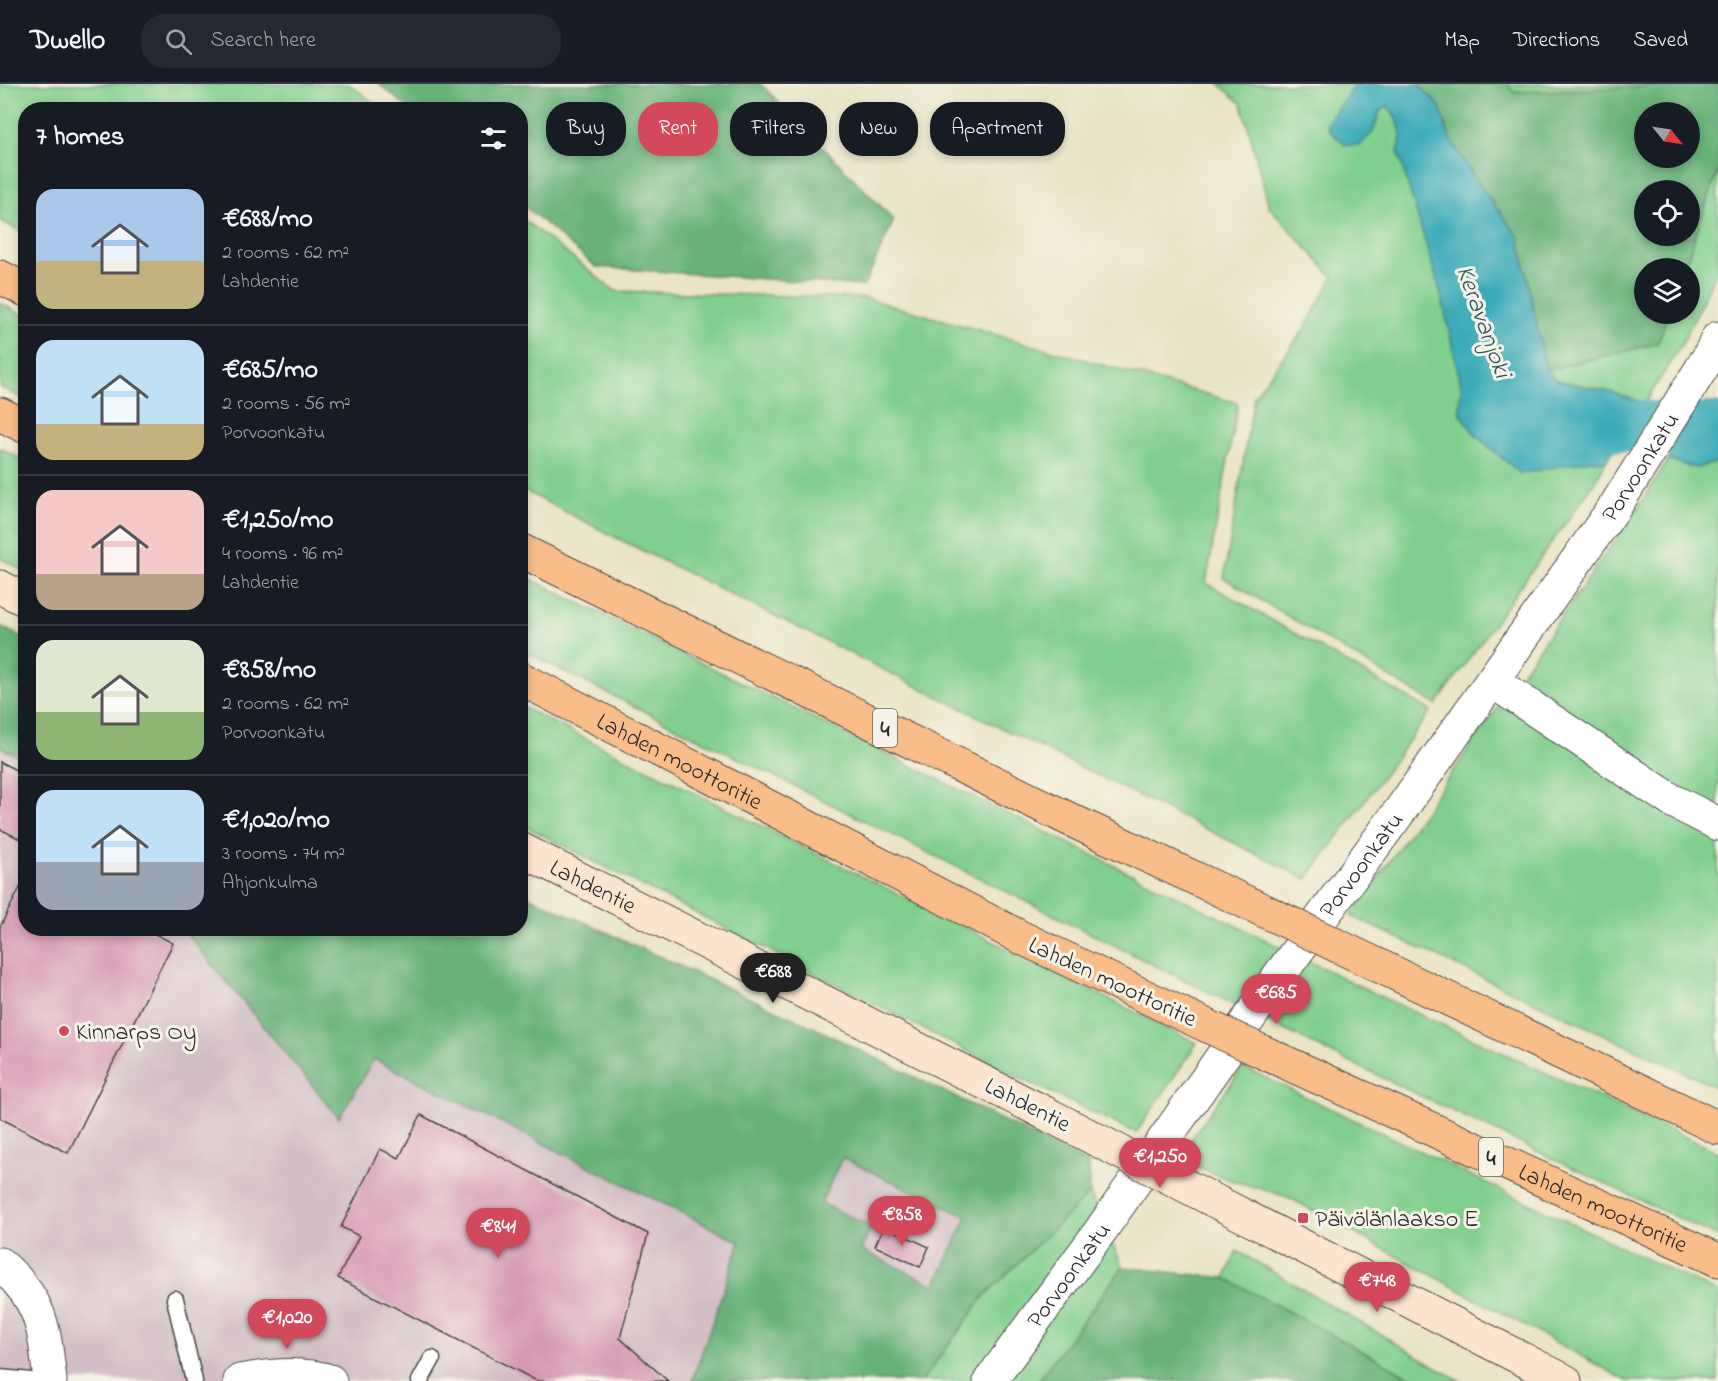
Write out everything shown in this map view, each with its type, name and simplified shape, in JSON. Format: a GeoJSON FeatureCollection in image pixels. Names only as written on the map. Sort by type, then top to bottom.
{"type":"FeatureCollection","features":[{"type":"Feature","properties":{"kind":"highway"},"geometry":{"type":"LineString","coordinates":[[0,277],[18,286]]}},
{"type":"Feature","properties":{"kind":"highway"},"geometry":{"type":"LineString","coordinates":[[0,414],[18,423]]}},
{"type":"Feature","properties":{"kind":"highway","name":"4"},"geometry":{"type":"LineString","coordinates":[[528,554],[1075,822],[1718,1128]]}},
{"type":"Feature","properties":{"kind":"highway","name":"Lahden moottoritie"},"geometry":{"type":"LineString","coordinates":[[528,682],[1020,937],[1265,1053],[1718,1260]]}},
{"type":"Feature","properties":{"kind":"main road"},"geometry":{"type":"LineString","coordinates":[[0,587],[18,596]]}},
{"type":"Feature","properties":{"kind":"main road","name":"Lahdentie"},"geometry":{"type":"LineString","coordinates":[[528,853],[1047,1114],[1565,1381]]}},
{"type":"Feature","properties":{"kind":"street","name":"Porvoonkatu"},"geometry":{"type":"LineString","coordinates":[[990,1381],[1095,1239],[1273,984],[1617,505],[1713,348]]}},
{"type":"Feature","properties":{"kind":"street"},"geometry":{"type":"LineString","coordinates":[[1492,681],[1671,800],[1718,824]]}},
{"type":"Feature","properties":{"kind":"street"},"geometry":{"type":"LineString","coordinates":[[0,1264],[14,1276],[34,1302],[45,1334],[50,1381]]}},
{"type":"Feature","properties":{"kind":"street"},"geometry":{"type":"LineString","coordinates":[[240,1381],[271,1375],[317,1377],[330,1381]]}},
{"type":"Feature","properties":{"kind":"lane"},"geometry":{"type":"LineString","coordinates":[[175,1299],[194,1381]]}},
{"type":"Feature","properties":{"kind":"lane"},"geometry":{"type":"LineString","coordinates":[[420,1381],[432,1359]]}},
{"type":"Feature","properties":{"kind":"lane"},"geometry":{"type":"LineString","coordinates":[[0,1378],[31,1381]]}},
{"type":"Feature","properties":{"kind":"shaded area"},"geometry":{"type":"Polygon","coordinates":[[[0,747],[18,756],[18,936],[189,936],[339,1118],[374,1059],[740,1242],[692,1381],[0,1381],[0,747]]]}},
{"type":"Feature","properties":{"kind":"shaded area"},"geometry":{"type":"Polygon","coordinates":[[[842,1158],[967,1217],[935,1285],[860,1250],[821,1203],[842,1158]]]}},
{"type":"Feature","properties":{"kind":"green space"},"geometry":{"type":"Polygon","coordinates":[[[0,84],[349,84],[373,102],[18,102],[18,230],[0,220],[0,84]]]}},
{"type":"Feature","properties":{"kind":"green space"},"geometry":{"type":"Polygon","coordinates":[[[379,84],[761,84],[779,102],[730,102],[730,156],[827,156],[827,151],[894,220],[864,286],[596,267],[528,209],[528,102],[401,102],[379,84]]]}},
{"type":"Feature","properties":{"kind":"green space"},"geometry":{"type":"Polygon","coordinates":[[[1219,84],[1355,84],[1373,132],[1380,111],[1388,106],[1400,127],[1401,138],[1398,151],[1441,294],[1461,384],[1460,413],[1590,460],[1606,462],[1592,486],[1436,705],[1224,578],[1254,396],[1303,331],[1333,277],[1269,207],[1242,104],[1219,84]]]}},
{"type":"Feature","properties":{"kind":"green space"},"geometry":{"type":"Polygon","coordinates":[[[1418,84],[1508,84],[1513,92],[1644,87],[1652,84],[1718,84],[1718,170],[1700,222],[1700,180],[1634,180],[1634,246],[1692,246],[1687,258],[1634,258],[1634,324],[1665,324],[1658,343],[1546,370],[1519,238],[1475,179],[1449,136],[1439,105],[1418,84]]]}},
{"type":"Feature","properties":{"kind":"green space"},"geometry":{"type":"Polygon","coordinates":[[[1508,84],[1652,84],[1644,87],[1512,92],[1508,84]]]}},
{"type":"Feature","properties":{"kind":"green space"},"geometry":{"type":"Polygon","coordinates":[[[1718,170],[1718,268],[1700,306],[1700,258],[1687,258],[1692,246],[1700,246],[1700,222],[1718,170]]]}},
{"type":"Feature","properties":{"kind":"green space"},"geometry":{"type":"Polygon","coordinates":[[[528,223],[615,291],[865,298],[1238,403],[1206,583],[1431,711],[1307,879],[528,493],[528,223]]]}},
{"type":"Feature","properties":{"kind":"green space"},"geometry":{"type":"Polygon","coordinates":[[[0,303],[18,312],[18,396],[0,387],[0,303]]]}},
{"type":"Feature","properties":{"kind":"green space"},"geometry":{"type":"Polygon","coordinates":[[[1664,324],[1692,324],[1645,403],[1607,391],[1556,380],[1546,370],[1657,343],[1664,324]]]}},
{"type":"Feature","properties":{"kind":"green space"},"geometry":{"type":"Polygon","coordinates":[[[0,448],[18,457],[18,567],[0,558],[0,448]]]}},
{"type":"Feature","properties":{"kind":"green space"},"geometry":{"type":"Polygon","coordinates":[[[1668,460],[1696,468],[1718,462],[1718,1088],[1351,916],[1635,512],[1668,460]]]}},
{"type":"Feature","properties":{"kind":"green space"},"geometry":{"type":"Polygon","coordinates":[[[528,578],[1386,999],[1718,1152],[1718,1237],[1341,1058],[528,653],[528,578]]]}},
{"type":"Feature","properties":{"kind":"green space"},"geometry":{"type":"Polygon","coordinates":[[[0,626],[18,635],[18,756],[0,747],[0,626]]]}},
{"type":"Feature","properties":{"kind":"green space"},"geometry":{"type":"Polygon","coordinates":[[[528,710],[1197,1043],[1136,1133],[1020,1078],[528,828],[528,710]]]}},
{"type":"Feature","properties":{"kind":"green space"},"geometry":{"type":"Polygon","coordinates":[[[528,896],[815,1028],[1089,1163],[1090,1193],[985,1295],[922,1381],[692,1381],[740,1242],[374,1059],[339,1118],[189,936],[528,936],[528,896]],[[842,1158],[821,1203],[872,1227],[861,1250],[935,1285],[967,1217],[842,1158]]]}},
{"type":"Feature","properties":{"kind":"green space"},"geometry":{"type":"Polygon","coordinates":[[[1243,1067],[1718,1293],[1718,1381],[1627,1381],[1288,1197],[1227,1179],[1177,1158],[1243,1067]]]}},
{"type":"Feature","properties":{"kind":"green space"},"geometry":{"type":"Polygon","coordinates":[[[1090,1193],[1123,1267],[1038,1381],[922,1381],[985,1295],[1090,1193]]]}},
{"type":"Feature","properties":{"kind":"green space"},"geometry":{"type":"Polygon","coordinates":[[[1237,1251],[1461,1381],[1418,1381],[1225,1278],[1237,1251]]]}},
{"type":"Feature","properties":{"kind":"green space"},"geometry":{"type":"Polygon","coordinates":[[[1123,1267],[1225,1278],[1418,1381],[1038,1381],[1123,1267]]]}},
{"type":"Feature","properties":{"kind":"water"},"geometry":{"type":"Polygon","coordinates":[[[1355,84],[1418,84],[1439,105],[1449,136],[1475,179],[1519,237],[1546,370],[1556,380],[1607,391],[1645,403],[1606,462],[1590,460],[1521,474],[1476,436],[1460,413],[1461,384],[1441,294],[1398,151],[1401,133],[1398,122],[1388,106],[1380,111],[1373,132],[1360,145],[1346,145],[1330,131],[1327,123],[1355,84]]]}},
{"type":"Feature","properties":{"kind":"water"},"geometry":{"type":"Polygon","coordinates":[[[1705,403],[1718,403],[1718,462],[1696,468],[1668,460],[1705,403]]]}},
{"type":"Feature","properties":{"kind":"pier"},"geometry":{"type":"Polygon","coordinates":[[[1647,400],[1647,404],[1609,464],[1605,465],[1647,400]]]}},
{"type":"Feature","properties":{"kind":"building"},"geometry":{"type":"Polygon","coordinates":[[[0,762],[18,771],[18,838],[0,829],[0,762]]]}},
{"type":"Feature","properties":{"kind":"building","name":"Kinnarps Oy"},"geometry":{"type":"Polygon","coordinates":[[[18,892],[18,936],[159,936],[173,943],[68,1153],[0,1118],[0,927],[18,892]]]}},
{"type":"Feature","properties":{"kind":"building"},"geometry":{"type":"Polygon","coordinates":[[[421,1115],[648,1234],[620,1338],[668,1381],[537,1381],[338,1278],[359,1236],[341,1227],[380,1149],[399,1158],[421,1115]]]}},
{"type":"Feature","properties":{"kind":"building"},"geometry":{"type":"Polygon","coordinates":[[[884,1226],[929,1247],[920,1267],[875,1246],[884,1226]]]}},
{"type":"Feature","properties":{"kind":"waterway","name":"Keravanjoki"},"geometry":{"type":"LineString","coordinates":[[1558,423],[1718,430]]}},
{"type":"Feature","properties":{"kind":"place","name":"Kinnarps Oy"},"geometry":{"type":"Point","coordinates":[64,1031]}},
{"type":"Feature","properties":{"kind":"place","name":"Päivölänlaakso E"},"geometry":{"type":"Point","coordinates":[1303,1218]}}]}
